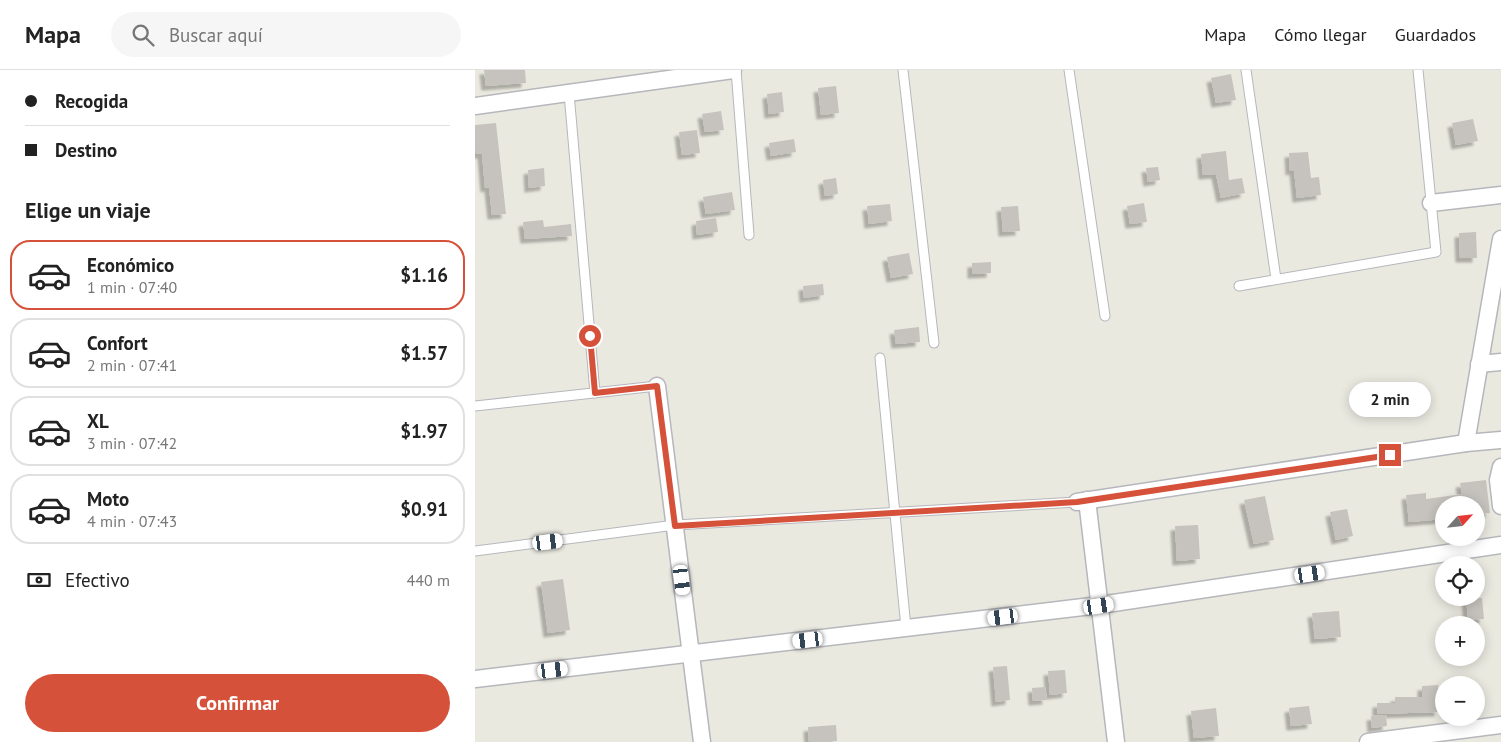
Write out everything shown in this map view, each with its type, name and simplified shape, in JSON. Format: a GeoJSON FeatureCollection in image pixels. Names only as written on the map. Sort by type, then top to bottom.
{"type":"FeatureCollection","features":[{"type":"Feature","properties":{"kind":"street"},"geometry":{"type":"LineString","coordinates":[[475,106],[734,70]]}},
{"type":"Feature","properties":{"kind":"street"},"geometry":{"type":"LineString","coordinates":[[1431,203],[1501,194]]}},
{"type":"Feature","properties":{"kind":"street"},"geometry":{"type":"LineString","coordinates":[[1466,443],[1501,239]]}},
{"type":"Feature","properties":{"kind":"street"},"geometry":{"type":"LineString","coordinates":[[1479,364],[1501,362]]}},
{"type":"Feature","properties":{"kind":"street"},"geometry":{"type":"LineString","coordinates":[[657,386],[703,742]]}},
{"type":"Feature","properties":{"kind":"street"},"geometry":{"type":"LineString","coordinates":[[1116,742],[1099,606],[1082,501],[1466,443],[1501,440]]}},
{"type":"Feature","properties":{"kind":"street"},"geometry":{"type":"LineString","coordinates":[[1501,467],[1498,480],[1501,506]]}},
{"type":"Feature","properties":{"kind":"street"},"geometry":{"type":"LineString","coordinates":[[475,679],[1099,606],[1501,544]]}},
{"type":"Feature","properties":{"kind":"street"},"geometry":{"type":"LineString","coordinates":[[1368,742],[1501,725]]}},
{"type":"Feature","properties":{"kind":"lane"},"geometry":{"type":"LineString","coordinates":[[734,70],[749,235]]}},
{"type":"Feature","properties":{"kind":"lane"},"geometry":{"type":"LineString","coordinates":[[903,70],[934,343]]}},
{"type":"Feature","properties":{"kind":"lane"},"geometry":{"type":"LineString","coordinates":[[1069,70],[1105,316]]}},
{"type":"Feature","properties":{"kind":"lane"},"geometry":{"type":"LineString","coordinates":[[1246,70],[1276,279]]}},
{"type":"Feature","properties":{"kind":"lane"},"geometry":{"type":"LineString","coordinates":[[1239,286],[1436,252],[1418,70]]}},
{"type":"Feature","properties":{"kind":"lane"},"geometry":{"type":"LineString","coordinates":[[569,93],[595,393]]}},
{"type":"Feature","properties":{"kind":"lane"},"geometry":{"type":"LineString","coordinates":[[879,358],[906,628]]}},
{"type":"Feature","properties":{"kind":"lane"},"geometry":{"type":"LineString","coordinates":[[475,406],[657,386]]}},
{"type":"Feature","properties":{"kind":"lane"},"geometry":{"type":"LineString","coordinates":[[475,551],[675,526],[1082,501]]}},
{"type":"Feature","properties":{"kind":"building"},"geometry":{"type":"Polygon","coordinates":[[[484,70],[525,70],[526,83],[486,86],[484,70]]]}},
{"type":"Feature","properties":{"kind":"building"},"geometry":{"type":"Polygon","coordinates":[[[1231,74],[1236,100],[1216,103],[1211,78],[1231,74]]]}},
{"type":"Feature","properties":{"kind":"building"},"geometry":{"type":"Polygon","coordinates":[[[836,86],[839,113],[821,115],[818,88],[836,86]]]}},
{"type":"Feature","properties":{"kind":"building"},"geometry":{"type":"Polygon","coordinates":[[[782,92],[784,112],[769,114],[767,94],[782,92]]]}},
{"type":"Feature","properties":{"kind":"building"},"geometry":{"type":"Polygon","coordinates":[[[721,111],[724,130],[705,132],[702,114],[721,111]]]}},
{"type":"Feature","properties":{"kind":"building"},"geometry":{"type":"Polygon","coordinates":[[[1473,119],[1478,141],[1456,145],[1452,123],[1473,119]]]}},
{"type":"Feature","properties":{"kind":"building"},"geometry":{"type":"Polygon","coordinates":[[[496,123],[506,214],[492,215],[489,187],[485,188],[482,154],[476,154],[475,125],[496,123]]]}},
{"type":"Feature","properties":{"kind":"building"},"geometry":{"type":"Polygon","coordinates":[[[697,130],[700,153],[682,155],[679,132],[697,130]]]}},
{"type":"Feature","properties":{"kind":"building"},"geometry":{"type":"Polygon","coordinates":[[[794,139],[796,152],[771,156],[769,143],[794,139]]]}},
{"type":"Feature","properties":{"kind":"building"},"geometry":{"type":"Polygon","coordinates":[[[1226,151],[1229,180],[1242,178],[1245,193],[1221,198],[1216,174],[1203,175],[1201,154],[1226,151]]]}},
{"type":"Feature","properties":{"kind":"building"},"geometry":{"type":"Polygon","coordinates":[[[1308,152],[1311,178],[1319,177],[1321,195],[1297,198],[1294,170],[1290,171],[1289,153],[1308,152]]]}},
{"type":"Feature","properties":{"kind":"building"},"geometry":{"type":"Polygon","coordinates":[[[1158,167],[1160,180],[1148,182],[1146,168],[1158,167]]]}},
{"type":"Feature","properties":{"kind":"building"},"geometry":{"type":"Polygon","coordinates":[[[544,168],[545,186],[529,188],[528,170],[544,168]]]}},
{"type":"Feature","properties":{"kind":"building"},"geometry":{"type":"Polygon","coordinates":[[[836,178],[838,194],[825,196],[823,180],[836,178]]]}},
{"type":"Feature","properties":{"kind":"building"},"geometry":{"type":"Polygon","coordinates":[[[732,192],[735,210],[706,214],[703,197],[732,192]]]}},
{"type":"Feature","properties":{"kind":"building"},"geometry":{"type":"Polygon","coordinates":[[[1144,203],[1147,222],[1130,224],[1127,206],[1144,203]]]}},
{"type":"Feature","properties":{"kind":"building"},"geometry":{"type":"Polygon","coordinates":[[[890,204],[892,221],[869,224],[867,206],[890,204]]]}},
{"type":"Feature","properties":{"kind":"building"},"geometry":{"type":"Polygon","coordinates":[[[1018,206],[1020,231],[1003,232],[1001,207],[1018,206]]]}},
{"type":"Feature","properties":{"kind":"building"},"geometry":{"type":"Polygon","coordinates":[[[716,218],[718,232],[697,235],[696,221],[716,218]]]}},
{"type":"Feature","properties":{"kind":"building"},"geometry":{"type":"Polygon","coordinates":[[[543,220],[544,227],[571,224],[572,236],[525,239],[523,222],[543,220]]]}},
{"type":"Feature","properties":{"kind":"building"},"geometry":{"type":"Polygon","coordinates":[[[1476,232],[1477,258],[1460,258],[1459,233],[1476,232]]]}},
{"type":"Feature","properties":{"kind":"building"},"geometry":{"type":"Polygon","coordinates":[[[909,253],[913,274],[891,278],[887,257],[909,253]]]}},
{"type":"Feature","properties":{"kind":"building"},"geometry":{"type":"Polygon","coordinates":[[[991,262],[991,273],[972,274],[972,263],[991,262]]]}},
{"type":"Feature","properties":{"kind":"building"},"geometry":{"type":"Polygon","coordinates":[[[823,284],[824,295],[804,298],[803,286],[823,284]]]}},
{"type":"Feature","properties":{"kind":"building"},"geometry":{"type":"Polygon","coordinates":[[[919,327],[920,342],[896,344],[894,330],[919,327]]]}},
{"type":"Feature","properties":{"kind":"building"},"geometry":{"type":"Polygon","coordinates":[[[1486,480],[1490,513],[1485,513],[1485,496],[1448,496],[1462,494],[1460,483],[1486,480]]]}},
{"type":"Feature","properties":{"kind":"building"},"geometry":{"type":"Polygon","coordinates":[[[1426,493],[1426,499],[1435,498],[1435,520],[1409,522],[1406,495],[1426,493]]]}},
{"type":"Feature","properties":{"kind":"building"},"geometry":{"type":"Polygon","coordinates":[[[1265,496],[1274,540],[1254,544],[1244,500],[1265,496]]]}},
{"type":"Feature","properties":{"kind":"building"},"geometry":{"type":"Polygon","coordinates":[[[1347,509],[1353,536],[1336,540],[1330,512],[1347,509]]]}},
{"type":"Feature","properties":{"kind":"building"},"geometry":{"type":"Polygon","coordinates":[[[1198,525],[1200,559],[1177,561],[1175,526],[1198,525]]]}},
{"type":"Feature","properties":{"kind":"building"},"geometry":{"type":"Polygon","coordinates":[[[563,579],[570,630],[548,633],[541,582],[563,579]]]}},
{"type":"Feature","properties":{"kind":"building"},"geometry":{"type":"Polygon","coordinates":[[[1467,606],[1483,606],[1484,616],[1468,616],[1467,606]]]}},
{"type":"Feature","properties":{"kind":"building"},"geometry":{"type":"Polygon","coordinates":[[[1339,611],[1341,637],[1315,639],[1312,613],[1339,611]]]}},
{"type":"Feature","properties":{"kind":"building"},"geometry":{"type":"Polygon","coordinates":[[[1007,666],[1010,700],[996,702],[993,667],[1007,666]]]}},
{"type":"Feature","properties":{"kind":"building"},"geometry":{"type":"Polygon","coordinates":[[[1065,670],[1067,693],[1050,695],[1048,671],[1065,670]]]}},
{"type":"Feature","properties":{"kind":"building"},"geometry":{"type":"Polygon","coordinates":[[[1435,685],[1435,712],[1377,714],[1377,703],[1395,703],[1395,697],[1422,697],[1422,686],[1435,685]]]}},
{"type":"Feature","properties":{"kind":"building"},"geometry":{"type":"Polygon","coordinates":[[[1045,687],[1047,700],[1033,701],[1032,688],[1045,687]]]}},
{"type":"Feature","properties":{"kind":"building"},"geometry":{"type":"Polygon","coordinates":[[[1309,706],[1312,724],[1291,726],[1289,708],[1309,706]]]}},
{"type":"Feature","properties":{"kind":"building"},"geometry":{"type":"Polygon","coordinates":[[[1216,708],[1219,736],[1194,738],[1191,711],[1216,708]]]}},
{"type":"Feature","properties":{"kind":"building"},"geometry":{"type":"Polygon","coordinates":[[[1386,715],[1387,726],[1372,728],[1371,716],[1386,715]]]}},
{"type":"Feature","properties":{"kind":"building"},"geometry":{"type":"Polygon","coordinates":[[[836,725],[837,741],[809,742],[808,727],[836,725]]]}},
{"type":"Feature","properties":{"kind":"route"},"geometry":{"type":"LineString","coordinates":[[590,336],[595,393],[657,386],[675,526],[1077,502],[1390,455]]}}]}
